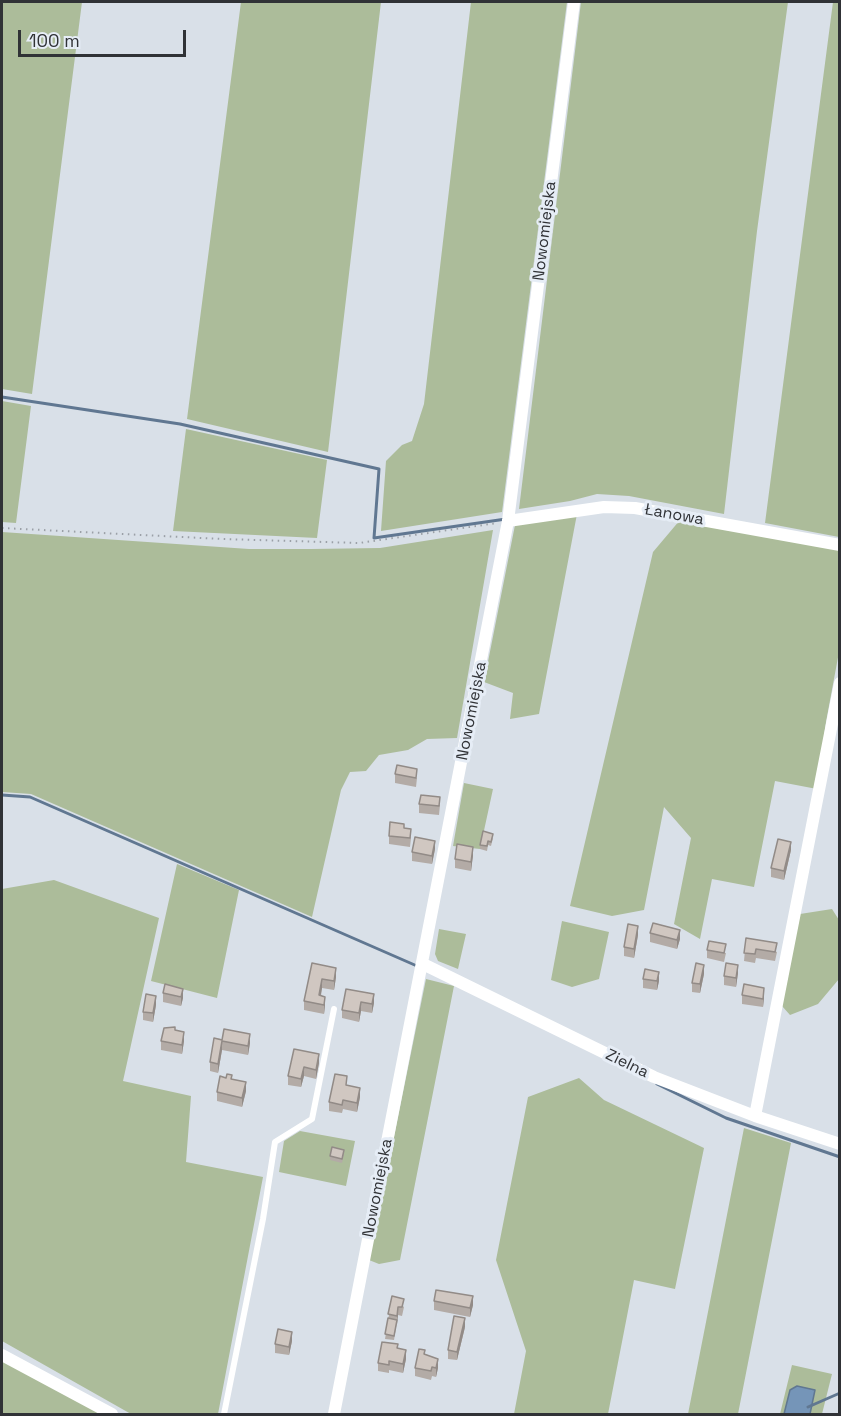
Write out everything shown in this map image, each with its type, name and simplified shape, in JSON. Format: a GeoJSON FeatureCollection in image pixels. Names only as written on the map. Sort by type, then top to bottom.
{"type":"FeatureCollection","features":[{"type":"Feature","properties":{"kind":"street","name":"Nowomiejska"},"geometry":{"type":"LineString","coordinates":[[334,1414],[509,518],[574,2]]}},
{"type":"Feature","properties":{"kind":"street","name":"Łanowa"},"geometry":{"type":"LineString","coordinates":[[509,518],[604,507],[634,508],[840,545]]}},
{"type":"Feature","properties":{"kind":"street"},"geometry":{"type":"LineString","coordinates":[[756,1116],[840,683]]}},
{"type":"Feature","properties":{"kind":"street","name":"Zielna"},"geometry":{"type":"LineString","coordinates":[[422,968],[654,1077],[756,1116],[840,1144]]}},
{"type":"Feature","properties":{"kind":"street"},"geometry":{"type":"LineString","coordinates":[[2,1355],[112,1414]]}},
{"type":"Feature","properties":{"kind":"lane"},"geometry":{"type":"LineString","coordinates":[[224,1414],[263,1219],[275,1142],[312,1119],[334,1010]]}},
{"type":"Feature","properties":{"kind":"path"},"geometry":{"type":"LineString","coordinates":[[2,528],[359,543],[509,518]]}},
{"type":"Feature","properties":{"kind":"green space"},"geometry":{"type":"Polygon","coordinates":[[[2,2],[82,2],[32,394],[2,389],[2,2]]]}},
{"type":"Feature","properties":{"kind":"green space"},"geometry":{"type":"Polygon","coordinates":[[[241,2],[381,2],[328,452],[187,419],[241,2]]]}},
{"type":"Feature","properties":{"kind":"green space"},"geometry":{"type":"Polygon","coordinates":[[[471,2],[567,2],[502,512],[381,531],[386,461],[402,445],[412,441],[424,404],[471,2]]]}},
{"type":"Feature","properties":{"kind":"green space"},"geometry":{"type":"Polygon","coordinates":[[[581,2],[788,2],[757,231],[724,514],[629,496],[597,494],[519,509],[581,2]]]}},
{"type":"Feature","properties":{"kind":"green space"},"geometry":{"type":"Polygon","coordinates":[[[833,2],[840,2],[839,537],[765,523],[833,2]]]}},
{"type":"Feature","properties":{"kind":"green space"},"geometry":{"type":"Polygon","coordinates":[[[2,401],[31,406],[16,523],[2,522],[2,401]]]}},
{"type":"Feature","properties":{"kind":"green space"},"geometry":{"type":"Polygon","coordinates":[[[186,429],[327,460],[317,538],[173,531],[186,429]]]}},
{"type":"Feature","properties":{"kind":"green space"},"geometry":{"type":"Polygon","coordinates":[[[577,514],[539,714],[510,719],[513,693],[484,682],[515,525],[577,514]]]}},
{"type":"Feature","properties":{"kind":"green space"},"geometry":{"type":"Polygon","coordinates":[[[680,520],[839,547],[839,652],[817,789],[775,781],[754,887],[712,879],[700,939],[674,924],[691,838],[664,807],[644,910],[612,916],[570,906],[653,552],[680,520]]]}},
{"type":"Feature","properties":{"kind":"green space"},"geometry":{"type":"Polygon","coordinates":[[[493,530],[457,738],[427,739],[408,750],[379,755],[366,771],[350,772],[341,790],[312,917],[31,794],[2,792],[2,532],[249,549],[311,549],[380,548],[493,530]]]}},
{"type":"Feature","properties":{"kind":"green space"},"geometry":{"type":"Polygon","coordinates":[[[464,783],[493,789],[480,849],[453,846],[464,783]]]}},
{"type":"Feature","properties":{"kind":"green space"},"geometry":{"type":"Polygon","coordinates":[[[177,864],[239,890],[217,998],[151,981],[177,864]]]}},
{"type":"Feature","properties":{"kind":"green space"},"geometry":{"type":"Polygon","coordinates":[[[54,880],[159,918],[123,1081],[191,1096],[186,1162],[263,1177],[218,1414],[131,1414],[2,1341],[2,889],[54,880]]]}},
{"type":"Feature","properties":{"kind":"green space"},"geometry":{"type":"Polygon","coordinates":[[[832,909],[839,920],[839,979],[818,1004],[790,1015],[782,1006],[800,914],[832,909]]]}},
{"type":"Feature","properties":{"kind":"green space"},"geometry":{"type":"Polygon","coordinates":[[[562,921],[609,932],[599,979],[572,987],[551,980],[562,921]]]}},
{"type":"Feature","properties":{"kind":"green space"},"geometry":{"type":"Polygon","coordinates":[[[439,929],[466,934],[458,969],[438,961],[435,954],[439,929]]]}},
{"type":"Feature","properties":{"kind":"green space"},"geometry":{"type":"Polygon","coordinates":[[[426,979],[454,986],[400,1260],[379,1264],[369,1260],[426,979]]]}},
{"type":"Feature","properties":{"kind":"green space"},"geometry":{"type":"Polygon","coordinates":[[[579,1078],[604,1100],[704,1148],[675,1289],[634,1280],[608,1414],[514,1414],[526,1351],[496,1260],[528,1097],[579,1078]]]}},
{"type":"Feature","properties":{"kind":"green space"},"geometry":{"type":"Polygon","coordinates":[[[744,1128],[791,1143],[738,1414],[688,1414],[744,1128]]]}},
{"type":"Feature","properties":{"kind":"green space"},"geometry":{"type":"Polygon","coordinates":[[[300,1131],[355,1141],[346,1186],[279,1172],[284,1141],[300,1131]]]}},
{"type":"Feature","properties":{"kind":"green space"},"geometry":{"type":"Polygon","coordinates":[[[2,1359],[107,1414],[2,1414],[2,1359]]]}},
{"type":"Feature","properties":{"kind":"green space"},"geometry":{"type":"Polygon","coordinates":[[[792,1365],[832,1374],[822,1414],[780,1414],[792,1365]]]}},
{"type":"Feature","properties":{"kind":"water"},"geometry":{"type":"Polygon","coordinates":[[[797,1386],[815,1390],[810,1414],[784,1414],[790,1390],[797,1386]]]}},
{"type":"Feature","properties":{"kind":"building"},"geometry":{"type":"Polygon","coordinates":[[[397,765],[417,769],[416,778],[395,774],[397,765]]]}},
{"type":"Feature","properties":{"kind":"building"},"geometry":{"type":"Polygon","coordinates":[[[421,795],[440,797],[439,806],[419,804],[421,795]]]}},
{"type":"Feature","properties":{"kind":"building"},"geometry":{"type":"Polygon","coordinates":[[[390,822],[404,824],[404,828],[411,829],[410,838],[389,836],[390,822]]]}},
{"type":"Feature","properties":{"kind":"building"},"geometry":{"type":"Polygon","coordinates":[[[483,831],[493,834],[487,846],[480,845],[483,831]]]}},
{"type":"Feature","properties":{"kind":"building"},"geometry":{"type":"Polygon","coordinates":[[[415,837],[435,841],[432,856],[412,852],[415,837]]]}},
{"type":"Feature","properties":{"kind":"building"},"geometry":{"type":"Polygon","coordinates":[[[778,839],[791,842],[784,871],[771,868],[778,839]]]}},
{"type":"Feature","properties":{"kind":"building"},"geometry":{"type":"Polygon","coordinates":[[[457,844],[473,847],[471,862],[455,859],[457,844]]]}},
{"type":"Feature","properties":{"kind":"building"},"geometry":{"type":"Polygon","coordinates":[[[653,923],[680,930],[677,940],[650,933],[653,923]]]}},
{"type":"Feature","properties":{"kind":"building"},"geometry":{"type":"Polygon","coordinates":[[[628,924],[638,926],[634,949],[624,947],[628,924]]]}},
{"type":"Feature","properties":{"kind":"building"},"geometry":{"type":"Polygon","coordinates":[[[746,938],[777,943],[775,952],[756,949],[755,954],[744,953],[746,938]]]}},
{"type":"Feature","properties":{"kind":"building"},"geometry":{"type":"Polygon","coordinates":[[[709,941],[726,944],[724,953],[707,950],[709,941]]]}},
{"type":"Feature","properties":{"kind":"building"},"geometry":{"type":"Polygon","coordinates":[[[312,963],[336,968],[334,981],[322,979],[319,995],[325,997],[324,1005],[304,1001],[312,963]]]}},
{"type":"Feature","properties":{"kind":"building"},"geometry":{"type":"Polygon","coordinates":[[[696,963],[704,965],[700,984],[692,983],[696,963]]]}},
{"type":"Feature","properties":{"kind":"building"},"geometry":{"type":"Polygon","coordinates":[[[726,963],[738,965],[736,978],[724,976],[726,963]]]}},
{"type":"Feature","properties":{"kind":"building"},"geometry":{"type":"Polygon","coordinates":[[[645,969],[659,972],[657,981],[643,979],[645,969]]]}},
{"type":"Feature","properties":{"kind":"building"},"geometry":{"type":"Polygon","coordinates":[[[165,984],[183,989],[181,997],[163,993],[165,984]]]}},
{"type":"Feature","properties":{"kind":"building"},"geometry":{"type":"Polygon","coordinates":[[[744,984],[764,988],[763,999],[742,995],[744,984]]]}},
{"type":"Feature","properties":{"kind":"building"},"geometry":{"type":"Polygon","coordinates":[[[346,989],[374,994],[372,1004],[361,1002],[359,1013],[342,1010],[346,989]]]}},
{"type":"Feature","properties":{"kind":"building"},"geometry":{"type":"Polygon","coordinates":[[[146,994],[156,996],[153,1013],[143,1012],[146,994]]]}},
{"type":"Feature","properties":{"kind":"building"},"geometry":{"type":"Polygon","coordinates":[[[175,1027],[175,1030],[184,1032],[182,1045],[161,1041],[164,1028],[175,1027]]]}},
{"type":"Feature","properties":{"kind":"building"},"geometry":{"type":"Polygon","coordinates":[[[224,1029],[250,1034],[248,1046],[222,1041],[218,1064],[210,1062],[214,1038],[222,1040],[224,1029]]]}},
{"type":"Feature","properties":{"kind":"building"},"geometry":{"type":"Polygon","coordinates":[[[294,1049],[319,1054],[316,1070],[304,1067],[301,1079],[288,1076],[294,1049]]]}},
{"type":"Feature","properties":{"kind":"building"},"geometry":{"type":"Polygon","coordinates":[[[227,1074],[232,1075],[231,1079],[246,1082],[242,1098],[217,1092],[220,1076],[226,1078],[227,1074]]]}},
{"type":"Feature","properties":{"kind":"building"},"geometry":{"type":"Polygon","coordinates":[[[335,1074],[347,1076],[346,1085],[360,1088],[357,1103],[343,1100],[342,1105],[329,1102],[335,1074]]]}},
{"type":"Feature","properties":{"kind":"building"},"geometry":{"type":"Polygon","coordinates":[[[332,1147],[344,1150],[342,1159],[330,1156],[332,1147]]]}},
{"type":"Feature","properties":{"kind":"building"},"geometry":{"type":"Polygon","coordinates":[[[436,1290],[473,1296],[470,1308],[434,1301],[436,1290]]]}},
{"type":"Feature","properties":{"kind":"building"},"geometry":{"type":"Polygon","coordinates":[[[392,1296],[404,1299],[402,1307],[398,1307],[397,1316],[388,1314],[392,1296]]]}},
{"type":"Feature","properties":{"kind":"building"},"geometry":{"type":"Polygon","coordinates":[[[454,1316],[465,1318],[457,1352],[448,1350],[454,1316]]]}},
{"type":"Feature","properties":{"kind":"building"},"geometry":{"type":"Polygon","coordinates":[[[388,1318],[397,1320],[394,1336],[385,1334],[388,1318]]]}},
{"type":"Feature","properties":{"kind":"building"},"geometry":{"type":"Polygon","coordinates":[[[278,1329],[292,1332],[289,1347],[275,1344],[278,1329]]]}},
{"type":"Feature","properties":{"kind":"building"},"geometry":{"type":"Polygon","coordinates":[[[382,1342],[398,1344],[397,1348],[406,1350],[403,1364],[389,1361],[389,1365],[378,1363],[382,1342]]]}},
{"type":"Feature","properties":{"kind":"building"},"geometry":{"type":"Polygon","coordinates":[[[419,1349],[425,1350],[424,1354],[438,1359],[436,1368],[432,1367],[431,1371],[415,1368],[419,1349]]]}},
{"type":"Feature","properties":{"kind":"waterway"},"geometry":{"type":"LineString","coordinates":[[2,397],[180,424],[379,469],[374,538],[506,519]]}},
{"type":"Feature","properties":{"kind":"waterway"},"geometry":{"type":"LineString","coordinates":[[2,795],[30,797],[417,966]]}},
{"type":"Feature","properties":{"kind":"waterway"},"geometry":{"type":"LineString","coordinates":[[657,1084],[726,1118],[840,1157]]}},
{"type":"Feature","properties":{"kind":"waterway"},"geometry":{"type":"LineString","coordinates":[[808,1407],[840,1393]]}}]}
